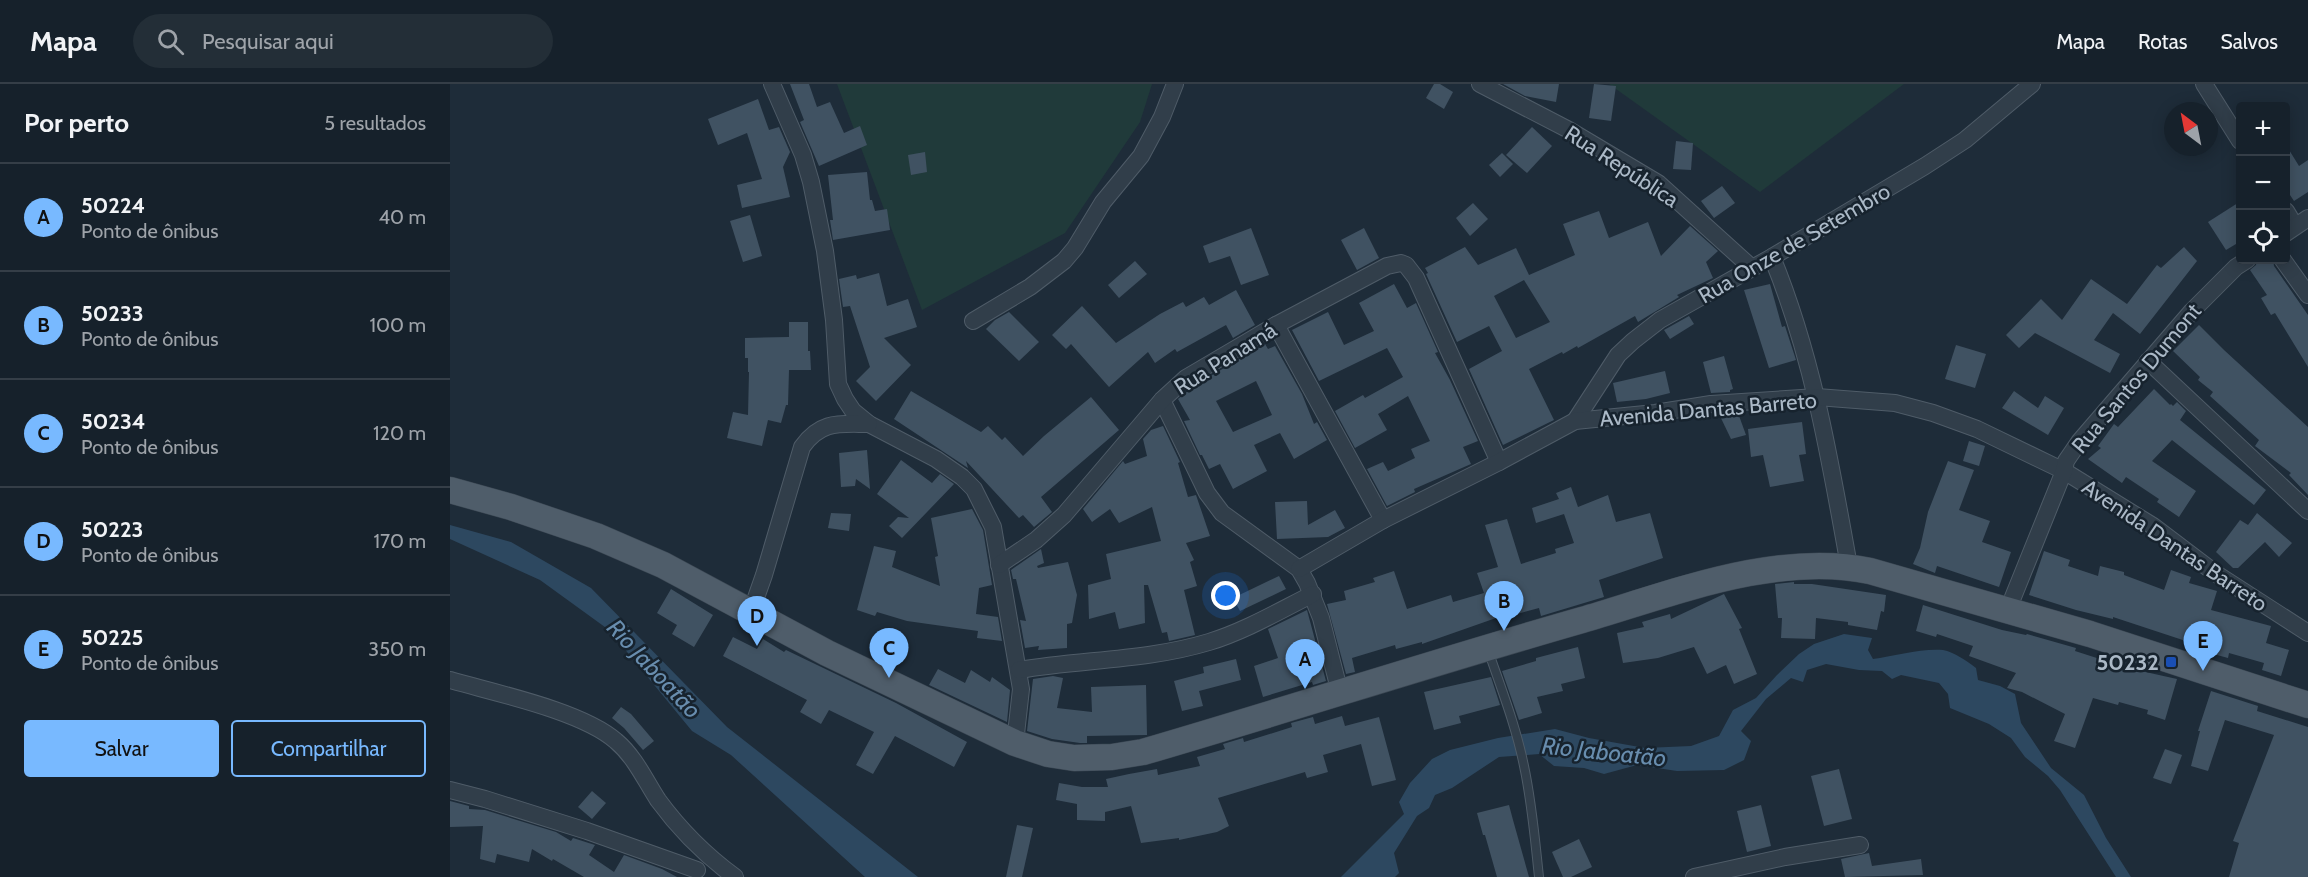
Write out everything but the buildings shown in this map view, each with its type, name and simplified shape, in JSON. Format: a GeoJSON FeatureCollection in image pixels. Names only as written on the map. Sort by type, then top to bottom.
{"type":"FeatureCollection","features":[{"type":"Feature","properties":{"kind":"main road"},"geometry":{"type":"LineString","coordinates":[[450,490],[511,507],[596,536],[663,565],[827,653],[1015,743],[1048,754],[1074,758],[1133,754],[1487,647],[1693,588],[1751,573],[1790,566],[1822,564],[1849,566],[2090,634],[2308,705]]}},
{"type":"Feature","properties":{"kind":"street"},"geometry":{"type":"LineString","coordinates":[[772,84],[803,156],[811,182],[825,251],[834,320],[838,384],[853,411],[869,424],[936,459],[957,473],[974,489],[993,527],[1019,670],[1022,699],[1015,743]]}},
{"type":"Feature","properties":{"kind":"street"},"geometry":{"type":"LineString","coordinates":[[973,321],[1030,287],[1064,261],[1075,248],[1103,202],[1141,156],[1162,117],[1175,84]]}},
{"type":"Feature","properties":{"kind":"street","name":"Rua República"},"geometry":{"type":"LineString","coordinates":[[1480,84],[1569,130],[1658,183],[1752,268]]}},
{"type":"Feature","properties":{"kind":"street","name":"Rua Onze de Setembro"},"geometry":{"type":"LineString","coordinates":[[1575,421],[1618,355],[1633,340],[1660,320],[1772,257],[1925,166],[1965,140],[2032,84]]}},
{"type":"Feature","properties":{"kind":"street"},"geometry":{"type":"LineString","coordinates":[[2204,84],[2236,133]]}},
{"type":"Feature","properties":{"kind":"street"},"geometry":{"type":"LineString","coordinates":[[1772,257],[1800,331],[1817,397],[1849,566]]}},
{"type":"Feature","properties":{"kind":"street","name":"Rua Panamá"},"geometry":{"type":"LineString","coordinates":[[999,565],[1036,540],[1064,515],[1162,400],[1186,378],[1276,325],[1388,266],[1401,263],[1406,265],[1416,278],[1500,462]]}},
{"type":"Feature","properties":{"kind":"street","name":"Rua Santos Dumont"},"geometry":{"type":"LineString","coordinates":[[2007,612],[2064,471],[2066,460],[2079,441],[2210,292],[2242,264]]}},
{"type":"Feature","properties":{"kind":"street"},"geometry":{"type":"LineString","coordinates":[[2286,264],[2308,295]]}},
{"type":"Feature","properties":{"kind":"street"},"geometry":{"type":"LineString","coordinates":[[1276,325],[1383,520]]}},
{"type":"Feature","properties":{"kind":"street"},"geometry":{"type":"LineString","coordinates":[[2148,361],[2308,510]]}},
{"type":"Feature","properties":{"kind":"street","name":"Avenida Dantas Barreto"},"geometry":{"type":"LineString","coordinates":[[1299,569],[1383,520],[1500,462],[1575,421],[1655,413],[1711,404],[1817,397],[1895,403],[1933,413],[1977,429],[2064,471],[2153,526],[2215,573],[2308,633]]}},
{"type":"Feature","properties":{"kind":"street"},"geometry":{"type":"LineString","coordinates":[[1162,400],[1208,493],[1222,513],[1299,569],[1313,594],[1322,618],[1340,693]]}},
{"type":"Feature","properties":{"kind":"street"},"geometry":{"type":"LineString","coordinates":[[751,612],[802,447],[810,435],[832,424],[869,424]]}},
{"type":"Feature","properties":{"kind":"street"},"geometry":{"type":"LineString","coordinates":[[1019,670],[1046,665],[1126,659],[1208,642],[1235,633],[1313,594]]}},
{"type":"Feature","properties":{"kind":"street"},"geometry":{"type":"LineString","coordinates":[[450,680],[559,711],[614,739],[637,764],[648,784],[679,827],[698,868]]}},
{"type":"Feature","properties":{"kind":"street"},"geometry":{"type":"LineString","coordinates":[[450,790],[587,831],[698,868],[735,877]]}},
{"type":"Feature","properties":{"kind":"street"},"geometry":{"type":"LineString","coordinates":[[1697,877],[1860,845]]}},
{"type":"Feature","properties":{"kind":"lane"},"geometry":{"type":"LineString","coordinates":[[1487,647],[1524,764],[1531,802],[1539,877]]}},
{"type":"Feature","properties":{"kind":"green space"},"geometry":{"type":"Polygon","coordinates":[[[837,84],[1152,84],[1140,122],[1065,233],[922,310],[837,84]]]}},
{"type":"Feature","properties":{"kind":"green space"},"geometry":{"type":"Polygon","coordinates":[[[1609,84],[1904,84],[1760,192],[1609,84]]]}},
{"type":"Feature","properties":{"kind":"water","name":"Rio Jaboatão"},"geometry":{"type":"Polygon","coordinates":[[[450,525],[511,542],[591,588],[727,727],[918,877],[865,877],[731,755],[692,731],[609,630],[540,580],[450,539],[450,525]]]}},
{"type":"Feature","properties":{"kind":"water","name":"Rio Jaboatão"},"geometry":{"type":"Polygon","coordinates":[[[1844,634],[1872,638],[1868,650],[1873,659],[1926,650],[1947,651],[1976,668],[1978,680],[2000,686],[2015,694],[2021,723],[2051,768],[2084,795],[2106,838],[2131,877],[2116,877],[2060,790],[2048,776],[2025,757],[2011,738],[1989,724],[1950,708],[1948,694],[1939,683],[1901,675],[1892,679],[1882,671],[1859,670],[1826,664],[1807,670],[1803,682],[1791,678],[1766,699],[1741,731],[1751,741],[1744,760],[1724,770],[1677,771],[1637,765],[1604,774],[1584,768],[1554,766],[1539,754],[1499,757],[1452,788],[1435,795],[1429,808],[1417,816],[1394,853],[1399,873],[1395,877],[1341,877],[1404,814],[1399,802],[1410,783],[1432,759],[1450,750],[1498,738],[1555,729],[1645,748],[1691,746],[1719,736],[1733,710],[1756,698],[1799,654],[1814,644],[1844,634]]]}},
{"type":"Feature","properties":{"kind":"place","name":"50233"},"geometry":{"type":"Point","coordinates":[1504,631]}},
{"type":"Feature","properties":{"kind":"place","name":"50223"},"geometry":{"type":"Point","coordinates":[757,646]}},
{"type":"Feature","properties":{"kind":"place","name":"50232"},"geometry":{"type":"Point","coordinates":[2171,662]}},
{"type":"Feature","properties":{"kind":"place","name":"50225"},"geometry":{"type":"Point","coordinates":[2203,671]}},
{"type":"Feature","properties":{"kind":"place","name":"50234"},"geometry":{"type":"Point","coordinates":[889,678]}},
{"type":"Feature","properties":{"kind":"place","name":"50224"},"geometry":{"type":"Point","coordinates":[1305,689]}}]}
